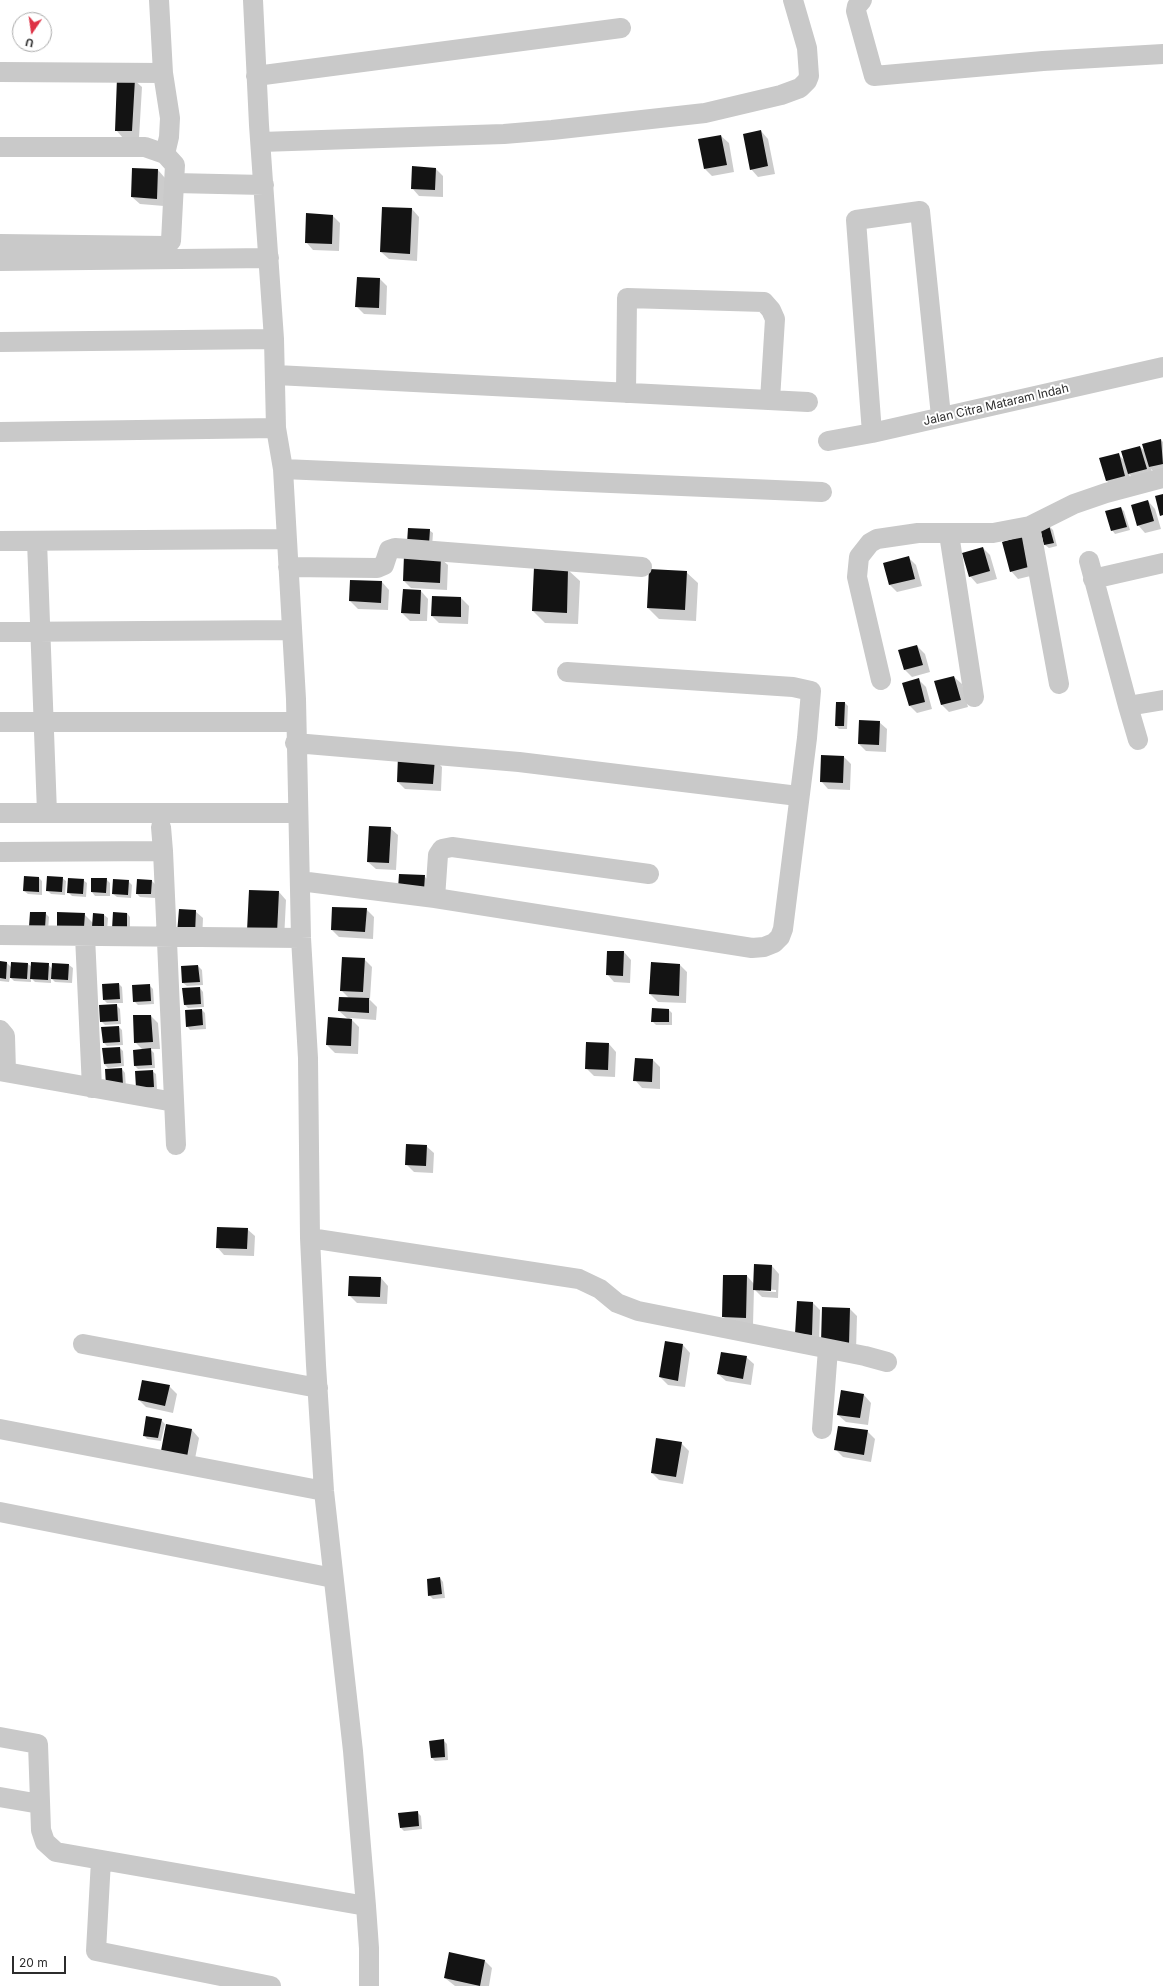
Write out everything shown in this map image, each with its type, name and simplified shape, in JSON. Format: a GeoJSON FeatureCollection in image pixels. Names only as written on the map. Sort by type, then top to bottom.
{"type":"FeatureCollection","features":[{"type":"Feature","properties":{"kind":"street"},"geometry":{"type":"LineString","coordinates":[[159,0],[163,73],[170,118],[169,137],[165,154]]}},
{"type":"Feature","properties":{"kind":"street"},"geometry":{"type":"LineString","coordinates":[[253,0],[256,76],[276,375],[276,428],[283,469],[292,630],[296,722],[301,938],[308,1058],[310,1238],[324,1491],[352,1751],[366,1906],[369,1948],[369,1986]]}},
{"type":"Feature","properties":{"kind":"street"},"geometry":{"type":"LineString","coordinates":[[261,142],[504,134],[552,130],[705,113],[781,95],[800,88],[807,81],[809,76],[807,48],[793,0]]}},
{"type":"Feature","properties":{"kind":"street"},"geometry":{"type":"LineString","coordinates":[[862,0],[857,6],[856,11],[874,76],[1043,61],[1163,54]]}},
{"type":"Feature","properties":{"kind":"street"},"geometry":{"type":"LineString","coordinates":[[256,76],[621,28]]}},
{"type":"Feature","properties":{"kind":"street"},"geometry":{"type":"LineString","coordinates":[[0,72],[163,73]]}},
{"type":"Feature","properties":{"kind":"street"},"geometry":{"type":"LineString","coordinates":[[0,147],[145,147],[165,154],[175,164],[171,241],[166,246],[0,244]]}},
{"type":"Feature","properties":{"kind":"street"},"geometry":{"type":"LineString","coordinates":[[174,183],[264,185]]}},
{"type":"Feature","properties":{"kind":"street"},"geometry":{"type":"LineString","coordinates":[[872,433],[856,220],[920,211],[941,416]]}},
{"type":"Feature","properties":{"kind":"street"},"geometry":{"type":"LineString","coordinates":[[0,261],[269,258]]}},
{"type":"Feature","properties":{"kind":"street"},"geometry":{"type":"LineString","coordinates":[[626,393],[627,298],[764,302],[771,310],[775,319],[770,400]]}},
{"type":"Feature","properties":{"kind":"street"},"geometry":{"type":"LineString","coordinates":[[0,342],[274,339]]}},
{"type":"Feature","properties":{"kind":"street","name":"Jalan Citra Mataram Indah"},"geometry":{"type":"LineString","coordinates":[[828,441],[872,433],[941,416],[1163,368]]}},
{"type":"Feature","properties":{"kind":"street"},"geometry":{"type":"LineString","coordinates":[[276,375],[808,402]]}},
{"type":"Feature","properties":{"kind":"street"},"geometry":{"type":"LineString","coordinates":[[0,432],[276,428]]}},
{"type":"Feature","properties":{"kind":"street"},"geometry":{"type":"LineString","coordinates":[[283,469],[822,492]]}},
{"type":"Feature","properties":{"kind":"street"},"geometry":{"type":"LineString","coordinates":[[881,680],[857,577],[859,557],[870,543],[877,540],[918,533],[993,533],[1030,526],[1074,504],[1106,493],[1163,478]]}},
{"type":"Feature","properties":{"kind":"street"},"geometry":{"type":"LineString","coordinates":[[1030,526],[1060,684]]}},
{"type":"Feature","properties":{"kind":"street"},"geometry":{"type":"LineString","coordinates":[[949,534],[974,697]]}},
{"type":"Feature","properties":{"kind":"street"},"geometry":{"type":"LineString","coordinates":[[0,541],[286,539]]}},
{"type":"Feature","properties":{"kind":"street"},"geometry":{"type":"LineString","coordinates":[[37,541],[47,813]]}},
{"type":"Feature","properties":{"kind":"street"},"geometry":{"type":"LineString","coordinates":[[288,567],[377,568],[384,565],[389,550],[395,548],[642,567]]}},
{"type":"Feature","properties":{"kind":"street"},"geometry":{"type":"LineString","coordinates":[[1138,740],[1091,570],[1163,563]]}},
{"type":"Feature","properties":{"kind":"street"},"geometry":{"type":"LineString","coordinates":[[0,632],[292,630]]}},
{"type":"Feature","properties":{"kind":"street"},"geometry":{"type":"LineString","coordinates":[[300,881],[435,898],[488,908],[752,948],[764,947],[774,943],[780,937],[783,929],[792,795],[807,738],[811,691],[797,687],[567,672]]}},
{"type":"Feature","properties":{"kind":"street"},"geometry":{"type":"LineString","coordinates":[[1128,706],[1163,700]]}},
{"type":"Feature","properties":{"kind":"street"},"geometry":{"type":"LineString","coordinates":[[0,722],[296,722]]}},
{"type":"Feature","properties":{"kind":"street"},"geometry":{"type":"LineString","coordinates":[[296,743],[519,762],[792,795]]}},
{"type":"Feature","properties":{"kind":"street"},"geometry":{"type":"LineString","coordinates":[[0,813],[298,812]]}},
{"type":"Feature","properties":{"kind":"street"},"geometry":{"type":"LineString","coordinates":[[161,827],[176,1145]]}},
{"type":"Feature","properties":{"kind":"street"},"geometry":{"type":"LineString","coordinates":[[435,898],[438,855],[442,849],[452,847],[649,874]]}},
{"type":"Feature","properties":{"kind":"street"},"geometry":{"type":"LineString","coordinates":[[0,852],[163,851]]}},
{"type":"Feature","properties":{"kind":"street"},"geometry":{"type":"LineString","coordinates":[[0,936],[301,938]]}},
{"type":"Feature","properties":{"kind":"street"},"geometry":{"type":"LineString","coordinates":[[84,936],[92,1088]]}},
{"type":"Feature","properties":{"kind":"street"},"geometry":{"type":"LineString","coordinates":[[0,1030],[5,1036],[3,1071],[174,1102]]}},
{"type":"Feature","properties":{"kind":"street"},"geometry":{"type":"LineString","coordinates":[[310,1238],[578,1279],[600,1289],[617,1303],[638,1311],[865,1356],[887,1362]]}},
{"type":"Feature","properties":{"kind":"street"},"geometry":{"type":"LineString","coordinates":[[83,1344],[318,1388]]}},
{"type":"Feature","properties":{"kind":"street"},"geometry":{"type":"LineString","coordinates":[[822,1429],[828,1349]]}},
{"type":"Feature","properties":{"kind":"street"},"geometry":{"type":"LineString","coordinates":[[0,1429],[324,1491]]}},
{"type":"Feature","properties":{"kind":"street"},"geometry":{"type":"LineString","coordinates":[[0,1512],[333,1578]]}},
{"type":"Feature","properties":{"kind":"street"},"geometry":{"type":"LineString","coordinates":[[0,1736],[38,1744],[41,1830],[45,1842],[56,1852],[366,1906]]}},
{"type":"Feature","properties":{"kind":"street"},"geometry":{"type":"LineString","coordinates":[[0,1797],[40,1804]]}},
{"type":"Feature","properties":{"kind":"street"},"geometry":{"type":"LineString","coordinates":[[101,1860],[96,1951],[271,1986]]}},
{"type":"Feature","properties":{"kind":"building"},"geometry":{"type":"Polygon","coordinates":[[[117,78],[135,79],[132,131],[115,131],[117,78]]]}},
{"type":"Feature","properties":{"kind":"building"},"geometry":{"type":"Polygon","coordinates":[[[761,130],[768,166],[750,170],[743,134],[761,130]]]}},
{"type":"Feature","properties":{"kind":"building"},"geometry":{"type":"Polygon","coordinates":[[[721,135],[727,165],[704,169],[698,139],[721,135]]]}},
{"type":"Feature","properties":{"kind":"building"},"geometry":{"type":"Polygon","coordinates":[[[412,166],[436,168],[435,190],[411,189],[412,166]]]}},
{"type":"Feature","properties":{"kind":"building"},"geometry":{"type":"Polygon","coordinates":[[[132,168],[158,169],[157,199],[131,197],[132,168]]]}},
{"type":"Feature","properties":{"kind":"building"},"geometry":{"type":"Polygon","coordinates":[[[382,207],[412,208],[410,254],[380,252],[382,207]]]}},
{"type":"Feature","properties":{"kind":"building"},"geometry":{"type":"Polygon","coordinates":[[[306,213],[333,215],[332,244],[305,243],[306,213]]]}},
{"type":"Feature","properties":{"kind":"building"},"geometry":{"type":"Polygon","coordinates":[[[357,277],[380,278],[379,308],[355,307],[357,277]]]}},
{"type":"Feature","properties":{"kind":"building"},"geometry":{"type":"Polygon","coordinates":[[[1161,439],[1163,464],[1149,467],[1142,444],[1161,439]]]}},
{"type":"Feature","properties":{"kind":"building"},"geometry":{"type":"Polygon","coordinates":[[[1140,446],[1147,469],[1128,474],[1121,451],[1140,446]]]}},
{"type":"Feature","properties":{"kind":"building"},"geometry":{"type":"Polygon","coordinates":[[[1119,453],[1125,476],[1106,481],[1099,458],[1119,453]]]}},
{"type":"Feature","properties":{"kind":"building"},"geometry":{"type":"Polygon","coordinates":[[[1163,494],[1163,515],[1160,516],[1155,496],[1163,494]]]}},
{"type":"Feature","properties":{"kind":"building"},"geometry":{"type":"Polygon","coordinates":[[[1148,500],[1154,521],[1137,526],[1131,505],[1148,500]]]}},
{"type":"Feature","properties":{"kind":"building"},"geometry":{"type":"Polygon","coordinates":[[[1121,507],[1127,527],[1111,531],[1105,511],[1121,507]]]}},
{"type":"Feature","properties":{"kind":"building"},"geometry":{"type":"Polygon","coordinates":[[[1049,525],[1054,543],[1044,545],[1040,528],[1049,525]]]}},
{"type":"Feature","properties":{"kind":"building"},"geometry":{"type":"Polygon","coordinates":[[[408,528],[430,529],[429,544],[407,543],[408,528]]]}},
{"type":"Feature","properties":{"kind":"building"},"geometry":{"type":"Polygon","coordinates":[[[1023,536],[1032,566],[1010,572],[1002,542],[1023,536]]]}},
{"type":"Feature","properties":{"kind":"building"},"geometry":{"type":"Polygon","coordinates":[[[983,547],[990,571],[969,577],[962,553],[983,547]]]}},
{"type":"Feature","properties":{"kind":"building"},"geometry":{"type":"Polygon","coordinates":[[[404,555],[441,557],[440,583],[403,581],[404,555]]]}},
{"type":"Feature","properties":{"kind":"building"},"geometry":{"type":"Polygon","coordinates":[[[909,556],[915,579],[889,585],[883,563],[909,556]]]}},
{"type":"Feature","properties":{"kind":"building"},"geometry":{"type":"Polygon","coordinates":[[[534,567],[568,569],[567,613],[532,611],[534,567]]]}},
{"type":"Feature","properties":{"kind":"building"},"geometry":{"type":"Polygon","coordinates":[[[649,569],[687,571],[685,610],[647,608],[649,569]]]}},
{"type":"Feature","properties":{"kind":"building"},"geometry":{"type":"Polygon","coordinates":[[[350,580],[382,581],[381,603],[349,601],[350,580]]]}},
{"type":"Feature","properties":{"kind":"building"},"geometry":{"type":"Polygon","coordinates":[[[403,589],[421,590],[420,614],[401,613],[403,589]]]}},
{"type":"Feature","properties":{"kind":"building"},"geometry":{"type":"Polygon","coordinates":[[[432,596],[461,597],[461,617],[431,616],[432,596]]]}},
{"type":"Feature","properties":{"kind":"building"},"geometry":{"type":"Polygon","coordinates":[[[917,645],[923,665],[904,670],[898,650],[917,645]]]}},
{"type":"Feature","properties":{"kind":"building"},"geometry":{"type":"Polygon","coordinates":[[[954,676],[961,700],[941,705],[934,681],[954,676]]]}},
{"type":"Feature","properties":{"kind":"building"},"geometry":{"type":"Polygon","coordinates":[[[919,678],[925,702],[909,706],[902,683],[919,678]]]}},
{"type":"Feature","properties":{"kind":"building"},"geometry":{"type":"Polygon","coordinates":[[[836,702],[845,702],[844,726],[835,726],[836,702]]]}},
{"type":"Feature","properties":{"kind":"building"},"geometry":{"type":"Polygon","coordinates":[[[859,720],[880,721],[879,745],[858,744],[859,720]]]}},
{"type":"Feature","properties":{"kind":"building"},"geometry":{"type":"Polygon","coordinates":[[[821,755],[844,756],[843,783],[820,782],[821,755]]]}},
{"type":"Feature","properties":{"kind":"building"},"geometry":{"type":"Polygon","coordinates":[[[398,756],[435,758],[433,784],[397,782],[398,756]]]}},
{"type":"Feature","properties":{"kind":"building"},"geometry":{"type":"Polygon","coordinates":[[[369,826],[391,827],[389,863],[367,862],[369,826]]]}},
{"type":"Feature","properties":{"kind":"building"},"geometry":{"type":"Polygon","coordinates":[[[399,874],[425,875],[424,890],[398,889],[399,874]]]}},
{"type":"Feature","properties":{"kind":"building"},"geometry":{"type":"Polygon","coordinates":[[[24,876],[39,877],[39,892],[23,891],[24,876]]]}},
{"type":"Feature","properties":{"kind":"building"},"geometry":{"type":"Polygon","coordinates":[[[47,876],[63,877],[62,892],[46,891],[47,876]]]}},
{"type":"Feature","properties":{"kind":"building"},"geometry":{"type":"Polygon","coordinates":[[[68,878],[84,879],[83,894],[67,893],[68,878]]]}},
{"type":"Feature","properties":{"kind":"building"},"geometry":{"type":"Polygon","coordinates":[[[91,878],[107,878],[106,893],[91,892],[91,878]]]}},
{"type":"Feature","properties":{"kind":"building"},"geometry":{"type":"Polygon","coordinates":[[[113,879],[129,880],[128,895],[112,894],[113,879]]]}},
{"type":"Feature","properties":{"kind":"building"},"geometry":{"type":"Polygon","coordinates":[[[137,879],[152,880],[151,894],[136,894],[137,879]]]}},
{"type":"Feature","properties":{"kind":"building"},"geometry":{"type":"Polygon","coordinates":[[[249,890],[279,891],[277,933],[247,931],[249,890]]]}},
{"type":"Feature","properties":{"kind":"building"},"geometry":{"type":"Polygon","coordinates":[[[332,907],[367,908],[365,932],[331,930],[332,907]]]}},
{"type":"Feature","properties":{"kind":"building"},"geometry":{"type":"Polygon","coordinates":[[[179,909],[196,910],[195,934],[177,934],[179,909]]]}},
{"type":"Feature","properties":{"kind":"building"},"geometry":{"type":"Polygon","coordinates":[[[30,912],[46,912],[45,928],[29,927],[30,912]]]}},
{"type":"Feature","properties":{"kind":"building"},"geometry":{"type":"Polygon","coordinates":[[[57,912],[85,913],[84,927],[57,926],[57,912]]]}},
{"type":"Feature","properties":{"kind":"building"},"geometry":{"type":"Polygon","coordinates":[[[113,912],[127,913],[127,930],[112,929],[113,912]]]}},
{"type":"Feature","properties":{"kind":"building"},"geometry":{"type":"Polygon","coordinates":[[[93,913],[104,914],[104,928],[92,927],[93,913]]]}},
{"type":"Feature","properties":{"kind":"building"},"geometry":{"type":"Polygon","coordinates":[[[607,951],[624,951],[623,976],[606,975],[607,951]]]}},
{"type":"Feature","properties":{"kind":"building"},"geometry":{"type":"Polygon","coordinates":[[[342,957],[365,958],[363,992],[340,991],[342,957]]]}},
{"type":"Feature","properties":{"kind":"building"},"geometry":{"type":"Polygon","coordinates":[[[0,961],[7,962],[6,979],[0,978],[0,961]]]}},
{"type":"Feature","properties":{"kind":"building"},"geometry":{"type":"Polygon","coordinates":[[[11,962],[28,963],[27,979],[10,978],[11,962]]]}},
{"type":"Feature","properties":{"kind":"building"},"geometry":{"type":"Polygon","coordinates":[[[31,962],[49,963],[48,980],[30,979],[31,962]]]}},
{"type":"Feature","properties":{"kind":"building"},"geometry":{"type":"Polygon","coordinates":[[[651,962],[680,964],[679,996],[649,994],[651,962]]]}},
{"type":"Feature","properties":{"kind":"building"},"geometry":{"type":"Polygon","coordinates":[[[52,963],[69,964],[68,980],[51,979],[52,963]]]}},
{"type":"Feature","properties":{"kind":"building"},"geometry":{"type":"Polygon","coordinates":[[[198,965],[200,982],[182,983],[181,966],[198,965]]]}},
{"type":"Feature","properties":{"kind":"building"},"geometry":{"type":"Polygon","coordinates":[[[119,983],[120,999],[103,1000],[102,984],[119,983]]]}},
{"type":"Feature","properties":{"kind":"building"},"geometry":{"type":"Polygon","coordinates":[[[150,984],[151,1001],[133,1002],[132,985],[150,984]]]}},
{"type":"Feature","properties":{"kind":"building"},"geometry":{"type":"Polygon","coordinates":[[[200,987],[201,1004],[184,1005],[182,988],[200,987]]]}},
{"type":"Feature","properties":{"kind":"building"},"geometry":{"type":"Polygon","coordinates":[[[339,997],[369,998],[369,1013],[338,1011],[339,997]]]}},
{"type":"Feature","properties":{"kind":"building"},"geometry":{"type":"Polygon","coordinates":[[[117,1004],[118,1021],[100,1022],[99,1005],[117,1004]]]}},
{"type":"Feature","properties":{"kind":"building"},"geometry":{"type":"Polygon","coordinates":[[[652,1008],[669,1009],[669,1022],[651,1022],[652,1008]]]}},
{"type":"Feature","properties":{"kind":"building"},"geometry":{"type":"Polygon","coordinates":[[[202,1009],[203,1025],[186,1027],[185,1010],[202,1009]]]}},
{"type":"Feature","properties":{"kind":"building"},"geometry":{"type":"Polygon","coordinates":[[[133,1015],[151,1015],[153,1042],[134,1043],[133,1015]]]}},
{"type":"Feature","properties":{"kind":"building"},"geometry":{"type":"Polygon","coordinates":[[[328,1017],[352,1019],[351,1046],[326,1045],[328,1017]]]}},
{"type":"Feature","properties":{"kind":"building"},"geometry":{"type":"Polygon","coordinates":[[[119,1026],[120,1042],[103,1043],[101,1027],[119,1026]]]}},
{"type":"Feature","properties":{"kind":"building"},"geometry":{"type":"Polygon","coordinates":[[[586,1042],[609,1043],[608,1070],[585,1069],[586,1042]]]}},
{"type":"Feature","properties":{"kind":"building"},"geometry":{"type":"Polygon","coordinates":[[[120,1047],[121,1063],[104,1064],[102,1048],[120,1047]]]}},
{"type":"Feature","properties":{"kind":"building"},"geometry":{"type":"Polygon","coordinates":[[[151,1048],[152,1065],[134,1066],[133,1050],[151,1048]]]}},
{"type":"Feature","properties":{"kind":"building"},"geometry":{"type":"Polygon","coordinates":[[[635,1058],[653,1059],[652,1082],[633,1081],[635,1058]]]}},
{"type":"Feature","properties":{"kind":"building"},"geometry":{"type":"Polygon","coordinates":[[[122,1068],[123,1085],[106,1086],[105,1069],[122,1068]]]}},
{"type":"Feature","properties":{"kind":"building"},"geometry":{"type":"Polygon","coordinates":[[[153,1070],[154,1087],[136,1088],[135,1071],[153,1070]]]}},
{"type":"Feature","properties":{"kind":"building"},"geometry":{"type":"Polygon","coordinates":[[[406,1144],[427,1145],[426,1166],[405,1165],[406,1144]]]}},
{"type":"Feature","properties":{"kind":"building"},"geometry":{"type":"Polygon","coordinates":[[[217,1227],[248,1228],[247,1249],[216,1248],[217,1227]]]}},
{"type":"Feature","properties":{"kind":"building"},"geometry":{"type":"Polygon","coordinates":[[[754,1264],[772,1265],[771,1291],[753,1290],[754,1264]]]}},
{"type":"Feature","properties":{"kind":"building"},"geometry":{"type":"Polygon","coordinates":[[[723,1275],[747,1275],[746,1318],[722,1317],[723,1275]]]}},
{"type":"Feature","properties":{"kind":"building"},"geometry":{"type":"Polygon","coordinates":[[[349,1276],[381,1277],[380,1297],[348,1296],[349,1276]]]}},
{"type":"Feature","properties":{"kind":"building"},"geometry":{"type":"Polygon","coordinates":[[[797,1301],[813,1302],[812,1335],[795,1334],[797,1301]]]}},
{"type":"Feature","properties":{"kind":"building"},"geometry":{"type":"Polygon","coordinates":[[[822,1307],[850,1308],[849,1344],[821,1343],[822,1307]]]}},
{"type":"Feature","properties":{"kind":"building"},"geometry":{"type":"Polygon","coordinates":[[[665,1341],[683,1344],[678,1381],[659,1377],[665,1341]]]}},
{"type":"Feature","properties":{"kind":"building"},"geometry":{"type":"Polygon","coordinates":[[[721,1352],[747,1356],[743,1379],[717,1374],[721,1352]]]}},
{"type":"Feature","properties":{"kind":"building"},"geometry":{"type":"Polygon","coordinates":[[[142,1380],[170,1385],[165,1406],[138,1400],[142,1380]]]}},
{"type":"Feature","properties":{"kind":"building"},"geometry":{"type":"Polygon","coordinates":[[[841,1390],[864,1394],[860,1418],[837,1415],[841,1390]]]}},
{"type":"Feature","properties":{"kind":"building"},"geometry":{"type":"Polygon","coordinates":[[[146,1416],[162,1419],[158,1438],[143,1436],[146,1416]]]}},
{"type":"Feature","properties":{"kind":"building"},"geometry":{"type":"Polygon","coordinates":[[[166,1424],[192,1429],[187,1457],[161,1451],[166,1424]]]}},
{"type":"Feature","properties":{"kind":"building"},"geometry":{"type":"Polygon","coordinates":[[[838,1426],[868,1430],[864,1455],[834,1450],[838,1426]]]}},
{"type":"Feature","properties":{"kind":"building"},"geometry":{"type":"Polygon","coordinates":[[[656,1438],[682,1442],[676,1477],[651,1473],[656,1438]]]}},
{"type":"Feature","properties":{"kind":"building"},"geometry":{"type":"Polygon","coordinates":[[[440,1577],[442,1594],[428,1596],[427,1579],[440,1577]]]}},
{"type":"Feature","properties":{"kind":"building"},"geometry":{"type":"Polygon","coordinates":[[[444,1739],[445,1757],[431,1758],[429,1741],[444,1739]]]}},
{"type":"Feature","properties":{"kind":"building"},"geometry":{"type":"Polygon","coordinates":[[[418,1811],[419,1826],[400,1828],[398,1813],[418,1811]]]}},
{"type":"Feature","properties":{"kind":"building"},"geometry":{"type":"Polygon","coordinates":[[[449,1952],[485,1960],[480,1986],[444,1978],[449,1952]]]}}]}
